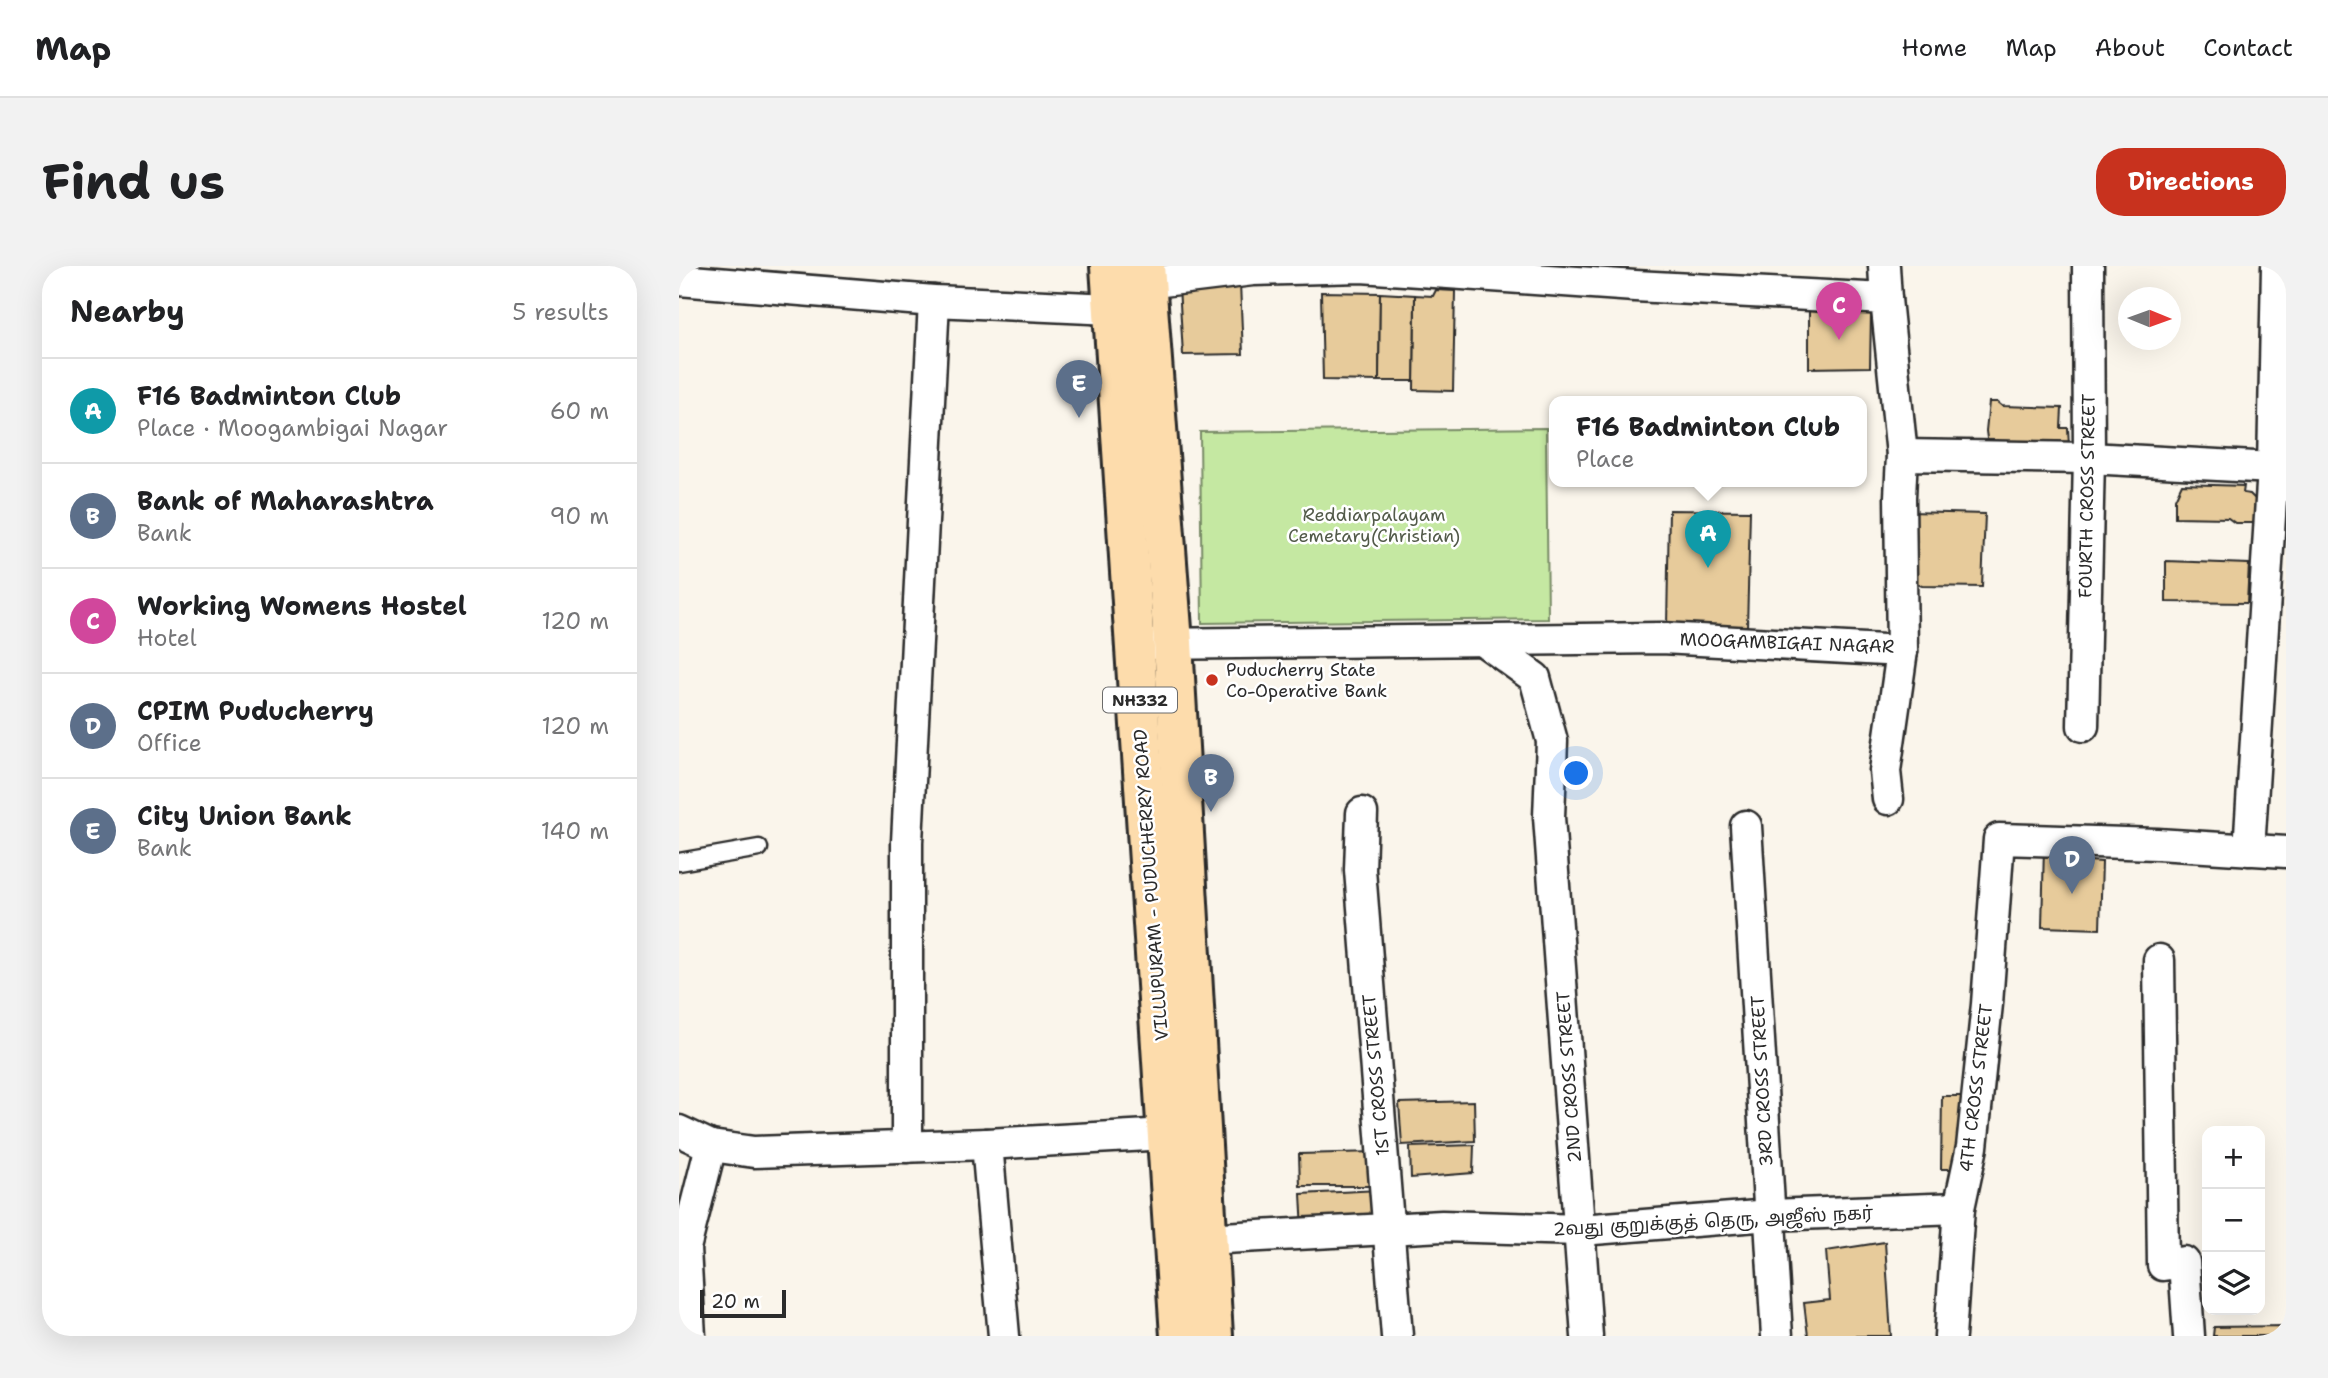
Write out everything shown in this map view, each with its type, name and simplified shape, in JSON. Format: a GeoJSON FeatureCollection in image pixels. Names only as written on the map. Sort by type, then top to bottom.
{"type":"FeatureCollection","features":[{"type":"Feature","properties":{"kind":"highway","name":"VILLUPURAM - PUDUCHERRY ROAD"},"geometry":{"type":"LineString","coordinates":[[1129,286],[1155,644],[1190,1240],[1180,1336]]}},
{"type":"Feature","properties":{"kind":"highway","name":"VILLUPURAM - PUDUCHERRY ROAD"},"geometry":{"type":"LineString","coordinates":[[1190,1240],[1213,1336]]}},
{"type":"Feature","properties":{"kind":"street","name":"MOOGAMBIGAI NAGAR"},"geometry":{"type":"LineString","coordinates":[[1155,644],[1662,638],[1902,651],[1902,455],[1884,266]]}},
{"type":"Feature","properties":{"kind":"street","name":"FOURTH CROSS STREET"},"geometry":{"type":"LineString","coordinates":[[2083,726],[2089,458],[2088,266]]}},
{"type":"Feature","properties":{"kind":"street"},"geometry":{"type":"LineString","coordinates":[[2277,266],[2280,472],[2249,850],[2286,852]]}},
{"type":"Feature","properties":{"kind":"street"},"geometry":{"type":"LineString","coordinates":[[679,281],[934,301],[1129,286],[1253,270],[1361,267],[1636,286],[1886,299]]}},
{"type":"Feature","properties":{"kind":"street"},"geometry":{"type":"LineString","coordinates":[[907,1147],[907,842],[934,301]]}},
{"type":"Feature","properties":{"kind":"street"},"geometry":{"type":"LineString","coordinates":[[1902,455],[2089,458],[2280,472]]}},
{"type":"Feature","properties":{"kind":"street","name":"2ND CROSS STREET"},"geometry":{"type":"LineString","coordinates":[[1483,642],[1535,678],[1552,741],[1549,817],[1587,1336]]}},
{"type":"Feature","properties":{"kind":"street"},"geometry":{"type":"LineString","coordinates":[[1888,799],[1885,771],[1902,651]]}},
{"type":"Feature","properties":{"kind":"street","name":"1ST CROSS STREET"},"geometry":{"type":"LineString","coordinates":[[1362,813],[1360,870],[1397,1336]]}},
{"type":"Feature","properties":{"kind":"street","name":"3RD CROSS STREET"},"geometry":{"type":"LineString","coordinates":[[1746,826],[1777,1336]]}},
{"type":"Feature","properties":{"kind":"street","name":"4TH CROSS STREET"},"geometry":{"type":"LineString","coordinates":[[1950,1336],[1959,1208],[1972,1147],[2000,839],[2249,850]]}},
{"type":"Feature","properties":{"kind":"street"},"geometry":{"type":"LineString","coordinates":[[2159,960],[2164,1265],[2184,1262],[2189,1336]]}},
{"type":"Feature","properties":{"kind":"street"},"geometry":{"type":"LineString","coordinates":[[679,1131],[711,1146],[754,1152],[987,1144],[1183,1133]]}},
{"type":"Feature","properties":{"kind":"street"},"geometry":{"type":"LineString","coordinates":[[987,1144],[1004,1336]]}},
{"type":"Feature","properties":{"kind":"street"},"geometry":{"type":"LineString","coordinates":[[690,1336],[685,1248],[711,1146]]}},
{"type":"Feature","properties":{"kind":"street","name":"2வது குறுக்குத் தெரு, அஜீஸ் நகர்"},"geometry":{"type":"LineString","coordinates":[[1190,1240],[1443,1226],[1581,1230],[1770,1215],[1959,1208]]}},
{"type":"Feature","properties":{"kind":"lane"},"geometry":{"type":"LineString","coordinates":[[679,862],[759,848]]}},
{"type":"Feature","properties":{"kind":"green space","name":"Reddiarpalayam Cemetary(Christian)"},"geometry":{"type":"Polygon","coordinates":[[[1546,428],[1548,619],[1202,623],[1200,432],[1546,428]]]}},
{"type":"Feature","properties":{"kind":"building"},"geometry":{"type":"Polygon","coordinates":[[[1240,283],[1243,354],[1183,355],[1179,286],[1240,283]]]}},
{"type":"Feature","properties":{"kind":"building"},"geometry":{"type":"Polygon","coordinates":[[[1436,290],[1455,291],[1453,391],[1414,390],[1415,295],[1433,296],[1436,290]]]}},
{"type":"Feature","properties":{"kind":"building"},"geometry":{"type":"Polygon","coordinates":[[[1321,292],[1380,293],[1379,381],[1323,380],[1321,292]]]}},
{"type":"Feature","properties":{"kind":"building"},"geometry":{"type":"Polygon","coordinates":[[[1380,293],[1415,295],[1414,381],[1379,381],[1380,293]]]}},
{"type":"Feature","properties":{"kind":"building"},"geometry":{"type":"Polygon","coordinates":[[[1809,309],[1871,313],[1870,367],[1809,368],[1809,309]]]}},
{"type":"Feature","properties":{"kind":"building"},"geometry":{"type":"Polygon","coordinates":[[[1989,402],[1997,402],[2002,406],[2062,408],[2061,428],[2068,428],[2069,446],[1988,446],[1986,431],[1989,402]]]}},
{"type":"Feature","properties":{"kind":"building"},"geometry":{"type":"Polygon","coordinates":[[[2182,484],[2244,486],[2243,493],[2250,494],[2256,500],[2255,523],[2235,523],[2228,518],[2175,517],[2175,499],[2182,484]]]}},
{"type":"Feature","properties":{"kind":"building"},"geometry":{"type":"Polygon","coordinates":[[[1669,510],[1750,511],[1747,628],[1667,626],[1669,510]]]}},
{"type":"Feature","properties":{"kind":"building"},"geometry":{"type":"Polygon","coordinates":[[[1910,512],[1985,514],[1982,587],[1922,586],[1910,581],[1910,512]]]}},
{"type":"Feature","properties":{"kind":"building"},"geometry":{"type":"Polygon","coordinates":[[[2166,561],[2249,564],[2247,603],[2166,602],[2166,561]]]}},
{"type":"Feature","properties":{"kind":"building"},"geometry":{"type":"Polygon","coordinates":[[[2044,848],[2062,848],[2062,858],[2073,858],[2077,851],[2089,852],[2089,861],[2102,862],[2100,929],[2042,927],[2044,848]]]}},
{"type":"Feature","properties":{"kind":"building"},"geometry":{"type":"Polygon","coordinates":[[[1942,1096],[1971,1096],[1964,1169],[1941,1169],[1942,1096]]]}},
{"type":"Feature","properties":{"kind":"building"},"geometry":{"type":"Polygon","coordinates":[[[1474,1101],[1475,1141],[1402,1145],[1399,1103],[1474,1101]]]}},
{"type":"Feature","properties":{"kind":"building"},"geometry":{"type":"Polygon","coordinates":[[[1474,1145],[1473,1173],[1411,1178],[1410,1147],[1474,1145]]]}},
{"type":"Feature","properties":{"kind":"building"},"geometry":{"type":"Polygon","coordinates":[[[1376,1152],[1378,1186],[1300,1186],[1299,1154],[1376,1152]]]}},
{"type":"Feature","properties":{"kind":"building"},"geometry":{"type":"Polygon","coordinates":[[[1379,1190],[1381,1226],[1303,1230],[1301,1194],[1379,1190]]]}},
{"type":"Feature","properties":{"kind":"building"},"geometry":{"type":"Polygon","coordinates":[[[1885,1242],[1891,1336],[1808,1336],[1804,1303],[1830,1300],[1826,1251],[1885,1242]]]}},
{"type":"Feature","properties":{"kind":"building"},"geometry":{"type":"Polygon","coordinates":[[[2286,1326],[2286,1336],[2213,1336],[2214,1327],[2286,1326]]]}},
{"type":"Feature","properties":{"kind":"place","name":"Working Womens Hostel"},"geometry":{"type":"Point","coordinates":[1839,340]}},
{"type":"Feature","properties":{"kind":"place","name":"City Union Bank"},"geometry":{"type":"Point","coordinates":[1079,418]}},
{"type":"Feature","properties":{"kind":"place","name":"F16 Badminton Club"},"geometry":{"type":"Point","coordinates":[1708,568]}},
{"type":"Feature","properties":{"kind":"place","name":"Puducherry State Co-Operative Bank"},"geometry":{"type":"Point","coordinates":[1212,680]}},
{"type":"Feature","properties":{"kind":"place","name":"Bank of Maharashtra"},"geometry":{"type":"Point","coordinates":[1211,812]}},
{"type":"Feature","properties":{"kind":"place","name":"CPIM Puducherry"},"geometry":{"type":"Point","coordinates":[2072,894]}}]}
